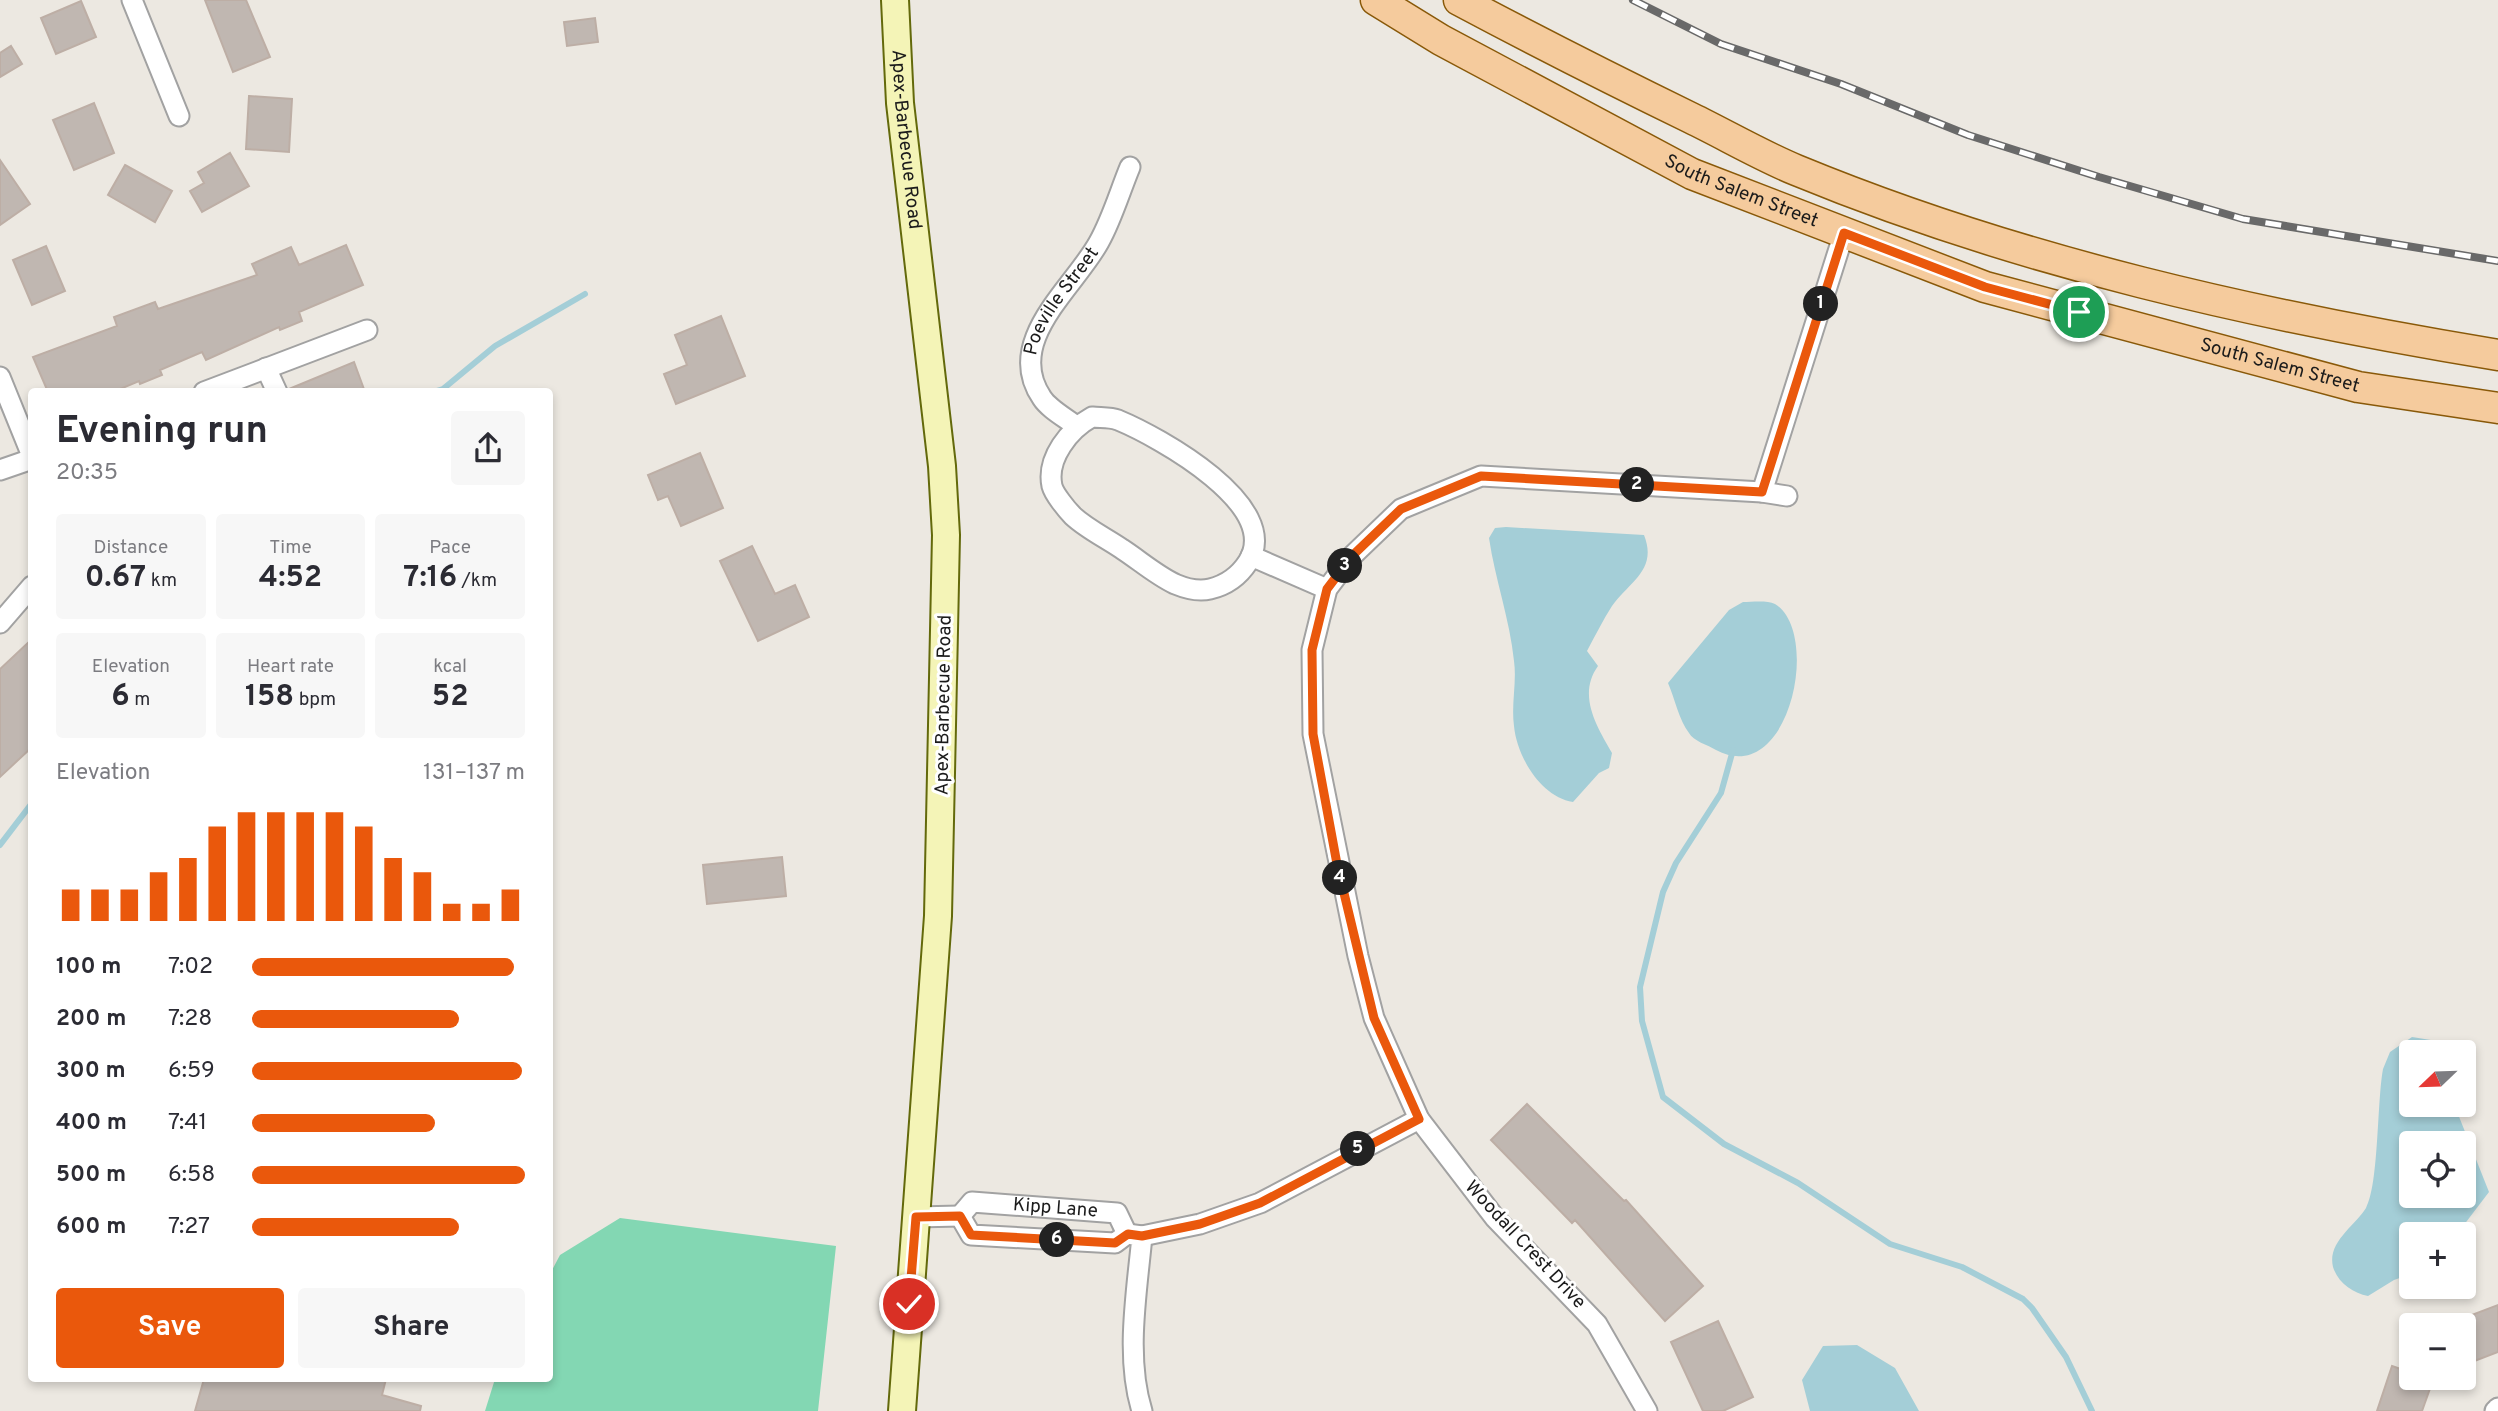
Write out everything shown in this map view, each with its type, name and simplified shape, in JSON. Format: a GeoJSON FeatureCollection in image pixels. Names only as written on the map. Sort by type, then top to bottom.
{"type":"FeatureCollection","features":[{"type":"Feature","properties":{"kind":"main road","name":"South Salem Street"},"geometry":{"type":"LineString","coordinates":[[1376,0],[1441,40],[1692,174],[1999,291],[2358,387],[2498,408]]}},
{"type":"Feature","properties":{"kind":"main road","name":"South Salem Street"},"geometry":{"type":"LineString","coordinates":[[1459,0],[1565,57],[1795,169],[1980,237],[2172,289],[2367,334],[2498,355]]}},
{"type":"Feature","properties":{"kind":"street"},"geometry":{"type":"LineString","coordinates":[[132,0],[179,116]]}},
{"type":"Feature","properties":{"kind":"street","name":"Apex-Barbecue Road"},"geometry":{"type":"LineString","coordinates":[[895,0],[900,103],[942,466],[946,535],[939,902],[928,1092],[902,1411]]}},
{"type":"Feature","properties":{"kind":"street","name":"Poeville Street"},"geometry":{"type":"LineString","coordinates":[[1076,426],[1042,399],[1034,376],[1031,351],[1036,331],[1099,242],[1130,167]]}},
{"type":"Feature","properties":{"kind":"street"},"geometry":{"type":"LineString","coordinates":[[1762,492],[1844,233]]}},
{"type":"Feature","properties":{"kind":"street"},"geometry":{"type":"LineString","coordinates":[[214,388],[367,330]]}},
{"type":"Feature","properties":{"kind":"street"},"geometry":{"type":"LineString","coordinates":[[266,368],[275,388]]}},
{"type":"Feature","properties":{"kind":"street"},"geometry":{"type":"LineString","coordinates":[[0,377],[28,447]]}},
{"type":"Feature","properties":{"kind":"street"},"geometry":{"type":"LineString","coordinates":[[1092,417],[1115,419],[1160,442],[1199,467],[1247,510],[1255,533],[1251,556],[1241,572],[1222,586],[1200,592],[1173,583],[1072,516],[1052,487],[1052,472],[1059,449],[1076,426],[1092,417]]}},
{"type":"Feature","properties":{"kind":"street"},"geometry":{"type":"LineString","coordinates":[[0,470],[28,459]]}},
{"type":"Feature","properties":{"kind":"street","name":"Woodall Crest Drive"},"geometry":{"type":"LineString","coordinates":[[1647,1411],[1597,1324],[1494,1218],[1419,1119],[1374,1018],[1340,877],[1313,734],[1312,650],[1327,589],[1352,556],[1401,509],[1481,476],[1762,492],[1787,496]]}},
{"type":"Feature","properties":{"kind":"street"},"geometry":{"type":"LineString","coordinates":[[1251,556],[1327,589]]}},
{"type":"Feature","properties":{"kind":"street"},"geometry":{"type":"LineString","coordinates":[[0,623],[28,591]]}},
{"type":"Feature","properties":{"kind":"street","name":"Kipp Lane"},"geometry":{"type":"LineString","coordinates":[[1135,1235],[1117,1213],[972,1202],[960,1216],[971,1235],[1115,1243],[1135,1235],[1200,1224],[1260,1203],[1419,1119]]}},
{"type":"Feature","properties":{"kind":"street"},"geometry":{"type":"LineString","coordinates":[[916,1217],[960,1216]]}},
{"type":"Feature","properties":{"kind":"street"},"geometry":{"type":"LineString","coordinates":[[1135,1235],[1136,1371],[1142,1411]]}},
{"type":"Feature","properties":{"kind":"green space"},"geometry":{"type":"Polygon","coordinates":[[[620,1218],[836,1246],[818,1411],[485,1411],[494,1382],[553,1382],[553,1268],[560,1255],[620,1218]]]}},
{"type":"Feature","properties":{"kind":"water"},"geometry":{"type":"Polygon","coordinates":[[[1495,528],[1644,535],[1647,547],[1645,567],[1612,606],[1587,651],[1598,666],[1589,688],[1591,711],[1612,753],[1609,768],[1599,773],[1573,802],[1561,799],[1541,784],[1526,762],[1516,738],[1513,718],[1515,669],[1512,646],[1489,538],[1495,528]]]}},
{"type":"Feature","properties":{"kind":"water"},"geometry":{"type":"Polygon","coordinates":[[[1743,602],[1775,604],[1789,620],[1796,645],[1796,673],[1791,702],[1779,729],[1763,748],[1741,756],[1716,750],[1691,736],[1682,722],[1668,683],[1729,610],[1743,602]]]}},
{"type":"Feature","properties":{"kind":"water"},"geometry":{"type":"Polygon","coordinates":[[[2412,1037],[2431,1040],[2408,1040],[2412,1037]]]}},
{"type":"Feature","properties":{"kind":"water"},"geometry":{"type":"Polygon","coordinates":[[[2399,1046],[2399,1117],[2459,1117],[2465,1131],[2399,1131],[2399,1208],[2476,1208],[2476,1159],[2489,1192],[2466,1222],[2399,1222],[2399,1278],[2368,1296],[2352,1290],[2342,1282],[2335,1273],[2332,1258],[2338,1242],[2366,1208],[2370,1196],[2376,1162],[2383,1069],[2390,1052],[2399,1046]]]}},
{"type":"Feature","properties":{"kind":"water"},"geometry":{"type":"Polygon","coordinates":[[[1857,1345],[1895,1368],[1919,1411],[1810,1411],[1802,1380],[1823,1346],[1857,1345]]]}},
{"type":"Feature","properties":{"kind":"building"},"geometry":{"type":"Polygon","coordinates":[[[205,0],[246,0],[270,57],[233,72],[205,0]]]}},
{"type":"Feature","properties":{"kind":"building"},"geometry":{"type":"Polygon","coordinates":[[[81,1],[96,37],[56,54],[41,18],[81,1]]]}},
{"type":"Feature","properties":{"kind":"building"},"geometry":{"type":"Polygon","coordinates":[[[595,18],[598,42],[567,46],[564,22],[595,18]]]}},
{"type":"Feature","properties":{"kind":"building"},"geometry":{"type":"Polygon","coordinates":[[[11,46],[22,64],[0,77],[0,53],[11,46]]]}},
{"type":"Feature","properties":{"kind":"building"},"geometry":{"type":"Polygon","coordinates":[[[249,96],[292,99],[289,152],[246,149],[249,96]]]}},
{"type":"Feature","properties":{"kind":"building"},"geometry":{"type":"Polygon","coordinates":[[[94,103],[114,153],[74,170],[53,120],[94,103]]]}},
{"type":"Feature","properties":{"kind":"building"},"geometry":{"type":"Polygon","coordinates":[[[230,153],[249,186],[202,212],[190,191],[204,183],[198,172],[230,153]]]}},
{"type":"Feature","properties":{"kind":"building"},"geometry":{"type":"Polygon","coordinates":[[[0,160],[30,204],[0,225],[0,160]]]}},
{"type":"Feature","properties":{"kind":"building"},"geometry":{"type":"Polygon","coordinates":[[[125,165],[172,191],[155,222],[108,195],[125,165]]]}},
{"type":"Feature","properties":{"kind":"building"},"geometry":{"type":"Polygon","coordinates":[[[346,245],[363,285],[299,312],[302,321],[280,330],[279,327],[206,360],[202,352],[160,370],[162,375],[122,388],[46,388],[33,357],[117,326],[114,317],[155,302],[158,309],[257,275],[252,264],[291,247],[299,265],[346,245]]]}},
{"type":"Feature","properties":{"kind":"building"},"geometry":{"type":"Polygon","coordinates":[[[46,246],[65,291],[32,305],[13,260],[46,246]]]}},
{"type":"Feature","properties":{"kind":"building"},"geometry":{"type":"Polygon","coordinates":[[[721,316],[745,376],[676,404],[664,374],[687,365],[675,335],[721,316]]]}},
{"type":"Feature","properties":{"kind":"building"},"geometry":{"type":"Polygon","coordinates":[[[354,362],[364,388],[291,388],[354,362]]]}},
{"type":"Feature","properties":{"kind":"building"},"geometry":{"type":"Polygon","coordinates":[[[700,453],[723,508],[681,526],[668,496],[658,500],[648,475],[700,453]]]}},
{"type":"Feature","properties":{"kind":"building"},"geometry":{"type":"Polygon","coordinates":[[[752,546],[775,594],[795,585],[809,617],[758,641],[720,561],[752,546]]]}},
{"type":"Feature","properties":{"kind":"building"},"geometry":{"type":"Polygon","coordinates":[[[28,643],[28,751],[0,777],[0,669],[28,643]]]}},
{"type":"Feature","properties":{"kind":"building"},"geometry":{"type":"Polygon","coordinates":[[[782,857],[786,896],[707,904],[703,865],[782,857]]]}},
{"type":"Feature","properties":{"kind":"building"},"geometry":{"type":"Polygon","coordinates":[[[1527,1104],[1624,1201],[1626,1200],[1703,1286],[1665,1321],[1575,1220],[1572,1223],[1491,1140],[1527,1104]]]}},
{"type":"Feature","properties":{"kind":"building"},"geometry":{"type":"Polygon","coordinates":[[[2498,1305],[2498,1352],[2476,1360],[2476,1313],[2498,1305]]]}},
{"type":"Feature","properties":{"kind":"building"},"geometry":{"type":"Polygon","coordinates":[[[1718,1321],[1753,1397],[1723,1411],[1703,1411],[1671,1342],[1718,1321]]]}},
{"type":"Feature","properties":{"kind":"building"},"geometry":{"type":"Polygon","coordinates":[[[2392,1366],[2399,1368],[2399,1390],[2429,1390],[2422,1411],[2377,1411],[2392,1366]]]}},
{"type":"Feature","properties":{"kind":"building"},"geometry":{"type":"Polygon","coordinates":[[[203,1382],[385,1382],[382,1395],[421,1406],[420,1411],[195,1411],[203,1382]]]}},
{"type":"Feature","properties":{"kind":"waterway"},"geometry":{"type":"LineString","coordinates":[[444,388],[495,346],[585,294]]}},
{"type":"Feature","properties":{"kind":"waterway"},"geometry":{"type":"LineString","coordinates":[[1733,750],[1721,793],[1676,863],[1663,892],[1640,987],[1642,1021],[1663,1097],[1724,1144],[1798,1183],[1890,1244],[1962,1267],[2023,1299],[2066,1357],[2092,1411]]}},
{"type":"Feature","properties":{"kind":"waterway"},"geometry":{"type":"LineString","coordinates":[[0,845],[28,808]]}},
{"type":"Feature","properties":{"kind":"railway"},"geometry":{"type":"LineString","coordinates":[[1633,0],[1721,44],[1841,84],[1968,135],[2099,177],[2243,219],[2498,261]]}},
{"type":"Feature","properties":{"kind":"route"},"geometry":{"type":"LineString","coordinates":[[909,1304],[916,1217],[960,1216],[971,1235],[1115,1243],[1128,1234],[1142,1236],[1200,1224],[1260,1203],[1332,1162],[1419,1119],[1374,1018],[1337,864],[1313,734],[1312,650],[1327,589],[1352,556],[1401,509],[1481,476],[1762,492],[1844,233],[1985,287],[2079,312]]}}]}
